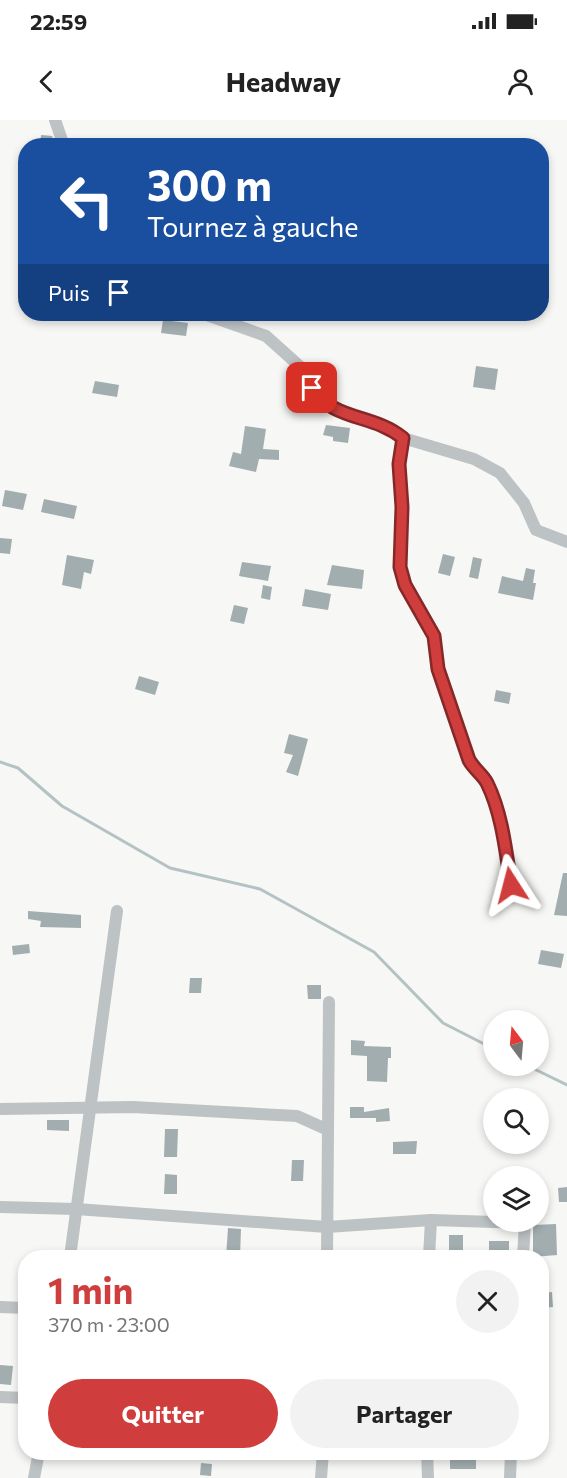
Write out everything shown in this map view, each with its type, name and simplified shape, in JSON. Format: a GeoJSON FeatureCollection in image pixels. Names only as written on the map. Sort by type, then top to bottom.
{"type":"FeatureCollection","features":[{"type":"Feature","properties":{"kind":"street"},"geometry":{"type":"LineString","coordinates":[[55,120],[61,138]]}},
{"type":"Feature","properties":{"kind":"street"},"geometry":{"type":"LineString","coordinates":[[224,321],[266,336],[305,371],[312,388],[332,409],[391,428],[403,438],[474,459],[500,472],[524,503],[536,530],[567,542]]}},
{"type":"Feature","properties":{"kind":"street"},"geometry":{"type":"LineString","coordinates":[[403,438],[399,464],[402,507],[400,567],[405,585],[434,636],[438,669],[469,760],[477,773],[486,780],[494,800],[511,885]]}},
{"type":"Feature","properties":{"kind":"street"},"geometry":{"type":"LineString","coordinates":[[71,1250],[117,910]]}},
{"type":"Feature","properties":{"kind":"street"},"geometry":{"type":"LineString","coordinates":[[327,1250],[329,1002]]}},
{"type":"Feature","properties":{"kind":"street"},"geometry":{"type":"LineString","coordinates":[[0,1109],[133,1107],[297,1116],[328,1130]]}},
{"type":"Feature","properties":{"kind":"street"},"geometry":{"type":"LineString","coordinates":[[0,1207],[76,1209],[327,1227],[431,1220],[525,1223],[523,1250]]}},
{"type":"Feature","properties":{"kind":"street"},"geometry":{"type":"LineString","coordinates":[[429,1250],[431,1220]]}},
{"type":"Feature","properties":{"kind":"street"},"geometry":{"type":"LineString","coordinates":[[0,1307],[18,1308]]}},
{"type":"Feature","properties":{"kind":"street"},"geometry":{"type":"LineString","coordinates":[[0,1397],[18,1398]]}},
{"type":"Feature","properties":{"kind":"street"},"geometry":{"type":"LineString","coordinates":[[34,1478],[37,1460]]}},
{"type":"Feature","properties":{"kind":"street"},"geometry":{"type":"LineString","coordinates":[[321,1478],[322,1460]]}},
{"type":"Feature","properties":{"kind":"street"},"geometry":{"type":"LineString","coordinates":[[427,1460],[428,1478]]}},
{"type":"Feature","properties":{"kind":"street"},"geometry":{"type":"LineString","coordinates":[[510,1478],[511,1460]]}},
{"type":"Feature","properties":{"kind":"building"},"geometry":{"type":"Polygon","coordinates":[[[41,135],[53,138],[41,138],[41,135]]]}},
{"type":"Feature","properties":{"kind":"building"},"geometry":{"type":"Polygon","coordinates":[[[163,321],[188,323],[186,336],[161,333],[163,321]]]}},
{"type":"Feature","properties":{"kind":"building"},"geometry":{"type":"Polygon","coordinates":[[[476,366],[498,369],[495,390],[473,387],[476,366]]]}},
{"type":"Feature","properties":{"kind":"building"},"geometry":{"type":"Polygon","coordinates":[[[95,381],[119,385],[117,397],[92,393],[95,381]]]}},
{"type":"Feature","properties":{"kind":"building"},"geometry":{"type":"Polygon","coordinates":[[[326,425],[350,428],[348,443],[333,441],[333,437],[323,435],[326,425]]]}},
{"type":"Feature","properties":{"kind":"building"},"geometry":{"type":"Polygon","coordinates":[[[245,426],[266,429],[263,449],[279,450],[279,460],[259,459],[256,472],[229,466],[233,452],[241,454],[245,426]]]}},
{"type":"Feature","properties":{"kind":"building"},"geometry":{"type":"Polygon","coordinates":[[[5,490],[27,494],[23,510],[2,506],[5,490]]]}},
{"type":"Feature","properties":{"kind":"building"},"geometry":{"type":"Polygon","coordinates":[[[44,499],[77,506],[74,519],[41,512],[44,499]]]}},
{"type":"Feature","properties":{"kind":"building"},"geometry":{"type":"Polygon","coordinates":[[[0,538],[12,539],[10,554],[0,553],[0,538]]]}},
{"type":"Feature","properties":{"kind":"building"},"geometry":{"type":"Polygon","coordinates":[[[443,554],[455,557],[450,576],[438,573],[443,554]]]}},
{"type":"Feature","properties":{"kind":"building"},"geometry":{"type":"Polygon","coordinates":[[[67,555],[94,560],[91,574],[84,572],[81,589],[62,585],[67,555]]]}},
{"type":"Feature","properties":{"kind":"building"},"geometry":{"type":"Polygon","coordinates":[[[473,557],[482,559],[478,579],[469,577],[473,557]]]}},
{"type":"Feature","properties":{"kind":"building"},"geometry":{"type":"Polygon","coordinates":[[[242,562],[271,566],[268,581],[239,576],[242,562]]]}},
{"type":"Feature","properties":{"kind":"building"},"geometry":{"type":"Polygon","coordinates":[[[332,565],[364,570],[362,589],[327,585],[332,565]]]}},
{"type":"Feature","properties":{"kind":"building"},"geometry":{"type":"Polygon","coordinates":[[[526,568],[535,570],[533,583],[536,583],[533,600],[498,593],[502,576],[523,581],[526,568]]]}},
{"type":"Feature","properties":{"kind":"building"},"geometry":{"type":"Polygon","coordinates":[[[263,585],[272,587],[270,600],[261,598],[263,585]]]}},
{"type":"Feature","properties":{"kind":"building"},"geometry":{"type":"Polygon","coordinates":[[[305,589],[331,594],[328,610],[302,606],[305,589]]]}},
{"type":"Feature","properties":{"kind":"building"},"geometry":{"type":"Polygon","coordinates":[[[234,605],[248,608],[244,624],[230,621],[234,605]]]}},
{"type":"Feature","properties":{"kind":"building"},"geometry":{"type":"Polygon","coordinates":[[[139,676],[159,682],[155,695],[135,689],[139,676]]]}},
{"type":"Feature","properties":{"kind":"building"},"geometry":{"type":"Polygon","coordinates":[[[496,690],[511,693],[509,704],[494,701],[496,690]]]}},
{"type":"Feature","properties":{"kind":"building"},"geometry":{"type":"Polygon","coordinates":[[[289,734],[308,739],[298,776],[286,772],[293,755],[284,753],[289,734]]]}},
{"type":"Feature","properties":{"kind":"building"},"geometry":{"type":"Polygon","coordinates":[[[563,873],[567,873],[567,916],[554,915],[563,873]]]}},
{"type":"Feature","properties":{"kind":"building"},"geometry":{"type":"Polygon","coordinates":[[[28,911],[81,915],[81,928],[40,927],[41,921],[28,919],[28,911]]]}},
{"type":"Feature","properties":{"kind":"building"},"geometry":{"type":"Polygon","coordinates":[[[29,944],[30,953],[13,955],[12,946],[29,944]]]}},
{"type":"Feature","properties":{"kind":"building"},"geometry":{"type":"Polygon","coordinates":[[[541,950],[564,954],[561,968],[538,964],[541,950]]]}},
{"type":"Feature","properties":{"kind":"building"},"geometry":{"type":"Polygon","coordinates":[[[190,978],[202,978],[201,993],[189,993],[190,978]]]}},
{"type":"Feature","properties":{"kind":"building"},"geometry":{"type":"Polygon","coordinates":[[[307,985],[321,985],[321,999],[308,999],[307,985]]]}},
{"type":"Feature","properties":{"kind":"building"},"geometry":{"type":"Polygon","coordinates":[[[351,1040],[365,1041],[364,1046],[391,1047],[387,1082],[367,1081],[367,1056],[351,1055],[351,1040]]]}},
{"type":"Feature","properties":{"kind":"building"},"geometry":{"type":"Polygon","coordinates":[[[350,1107],[364,1107],[364,1112],[389,1108],[390,1121],[376,1122],[376,1118],[350,1118],[350,1107]]]}},
{"type":"Feature","properties":{"kind":"building"},"geometry":{"type":"Polygon","coordinates":[[[47,1120],[69,1120],[69,1131],[47,1130],[47,1120]]]}},
{"type":"Feature","properties":{"kind":"building"},"geometry":{"type":"Polygon","coordinates":[[[165,1129],[178,1129],[177,1157],[164,1157],[165,1129]]]}},
{"type":"Feature","properties":{"kind":"building"},"geometry":{"type":"Polygon","coordinates":[[[417,1141],[416,1154],[393,1154],[393,1142],[417,1141]]]}},
{"type":"Feature","properties":{"kind":"building"},"geometry":{"type":"Polygon","coordinates":[[[292,1160],[304,1160],[303,1181],[291,1181],[292,1160]]]}},
{"type":"Feature","properties":{"kind":"building"},"geometry":{"type":"Polygon","coordinates":[[[165,1174],[177,1175],[177,1194],[164,1194],[165,1174]]]}},
{"type":"Feature","properties":{"kind":"building"},"geometry":{"type":"Polygon","coordinates":[[[567,1187],[567,1202],[559,1202],[558,1188],[567,1187]]]}},
{"type":"Feature","properties":{"kind":"building"},"geometry":{"type":"Polygon","coordinates":[[[549,1224],[556,1224],[557,1255],[549,1256],[549,1250],[533,1250],[533,1232],[549,1232],[549,1224]]]}},
{"type":"Feature","properties":{"kind":"building"},"geometry":{"type":"Polygon","coordinates":[[[228,1228],[241,1229],[240,1250],[226,1250],[228,1228]]]}},
{"type":"Feature","properties":{"kind":"building"},"geometry":{"type":"Polygon","coordinates":[[[449,1235],[463,1235],[463,1250],[449,1250],[449,1235]]]}},
{"type":"Feature","properties":{"kind":"building"},"geometry":{"type":"Polygon","coordinates":[[[489,1241],[509,1241],[509,1250],[489,1250],[489,1241]]]}},
{"type":"Feature","properties":{"kind":"building"},"geometry":{"type":"Polygon","coordinates":[[[549,1292],[552,1292],[553,1307],[549,1307],[549,1292]]]}},
{"type":"Feature","properties":{"kind":"building"},"geometry":{"type":"Polygon","coordinates":[[[0,1365],[13,1366],[11,1385],[0,1384],[0,1365]]]}},
{"type":"Feature","properties":{"kind":"building"},"geometry":{"type":"Polygon","coordinates":[[[450,1460],[476,1460],[476,1469],[450,1469],[450,1460]]]}},
{"type":"Feature","properties":{"kind":"building"},"geometry":{"type":"Polygon","coordinates":[[[201,1463],[212,1464],[211,1476],[200,1475],[201,1463]]]}},
{"type":"Feature","properties":{"kind":"waterway"},"geometry":{"type":"LineString","coordinates":[[0,762],[18,768],[62,806],[170,868],[260,889],[374,952],[443,1023],[483,1043]]}},
{"type":"Feature","properties":{"kind":"waterway"},"geometry":{"type":"LineString","coordinates":[[549,1076],[567,1085]]}},
{"type":"Feature","properties":{"kind":"route"},"geometry":{"type":"LineString","coordinates":[[312,388],[332,409],[374,421],[391,428],[403,438],[399,464],[402,507],[400,567],[405,585],[434,636],[438,669],[469,760],[477,773],[486,780],[494,800],[505,845],[511,885]]}}]}
